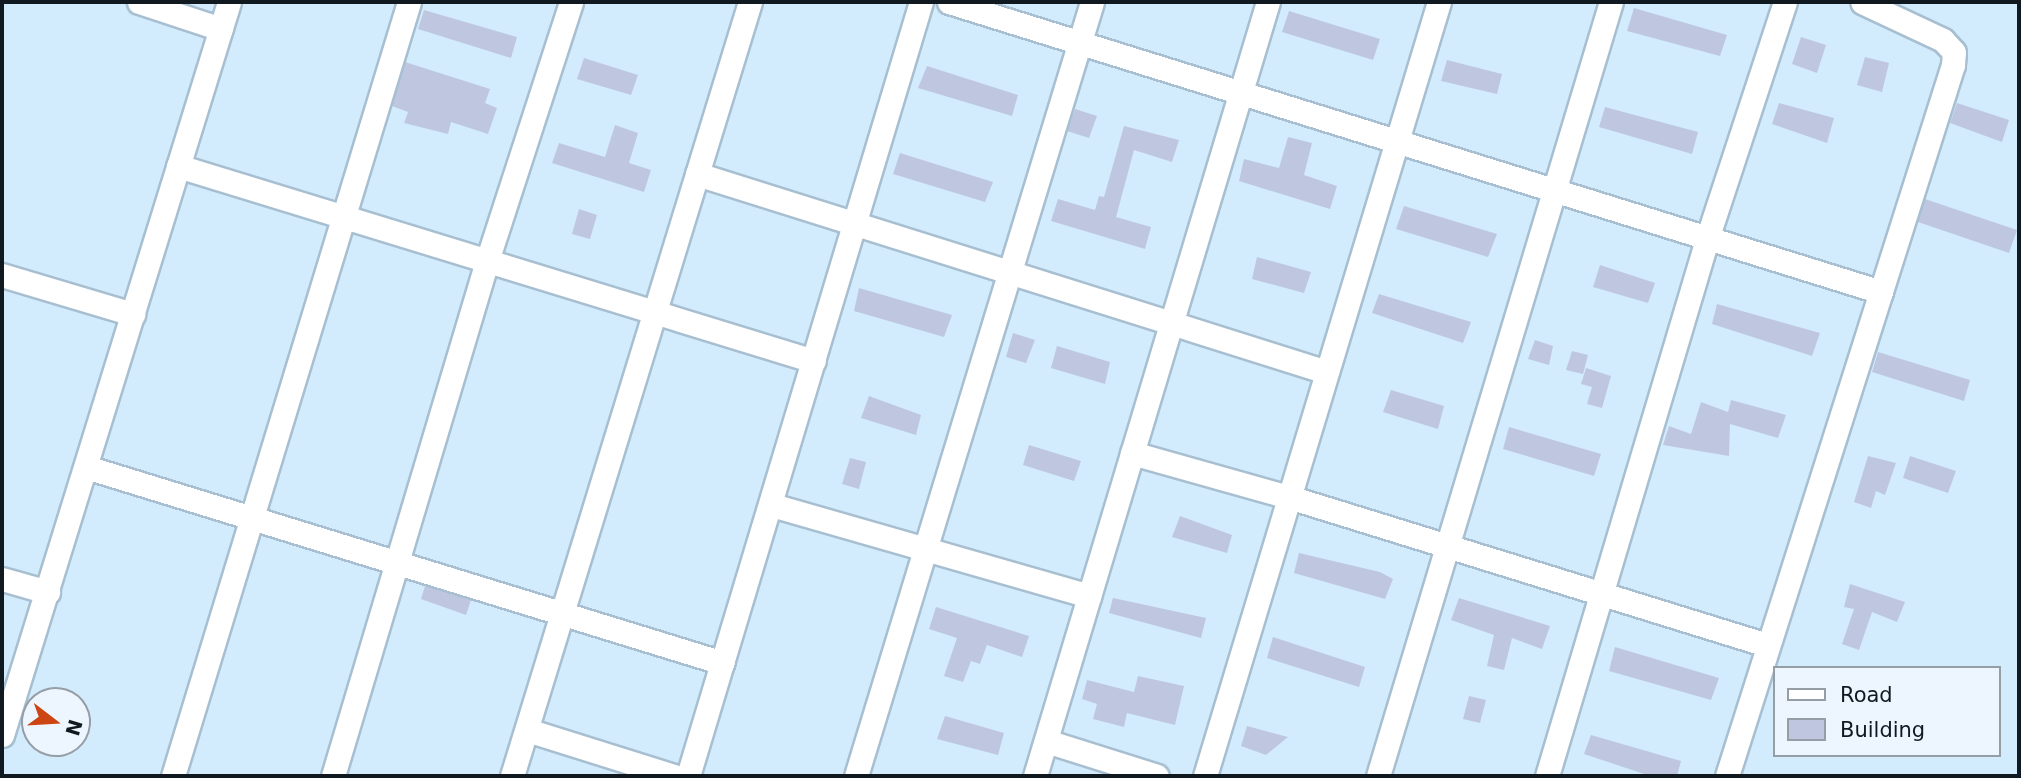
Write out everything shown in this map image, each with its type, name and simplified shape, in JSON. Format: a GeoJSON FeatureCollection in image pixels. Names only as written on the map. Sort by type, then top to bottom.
{"type":"FeatureCollection","features":[{"type":"Feature","properties":{"kind":"street"},"geometry":{"type":"LineString","coordinates":[[139,2],[220,29]]}},
{"type":"Feature","properties":{"kind":"street"},"geometry":{"type":"LineString","coordinates":[[2,735],[229,2]]}},
{"type":"Feature","properties":{"kind":"street"},"geometry":{"type":"LineString","coordinates":[[173,776],[409,2]]}},
{"type":"Feature","properties":{"kind":"street"},"geometry":{"type":"LineString","coordinates":[[333,776],[487,261],[571,2]]}},
{"type":"Feature","properties":{"kind":"street"},"geometry":{"type":"LineString","coordinates":[[512,776],[750,2]]}},
{"type":"Feature","properties":{"kind":"street"},"geometry":{"type":"LineString","coordinates":[[688,776],[772,505],[921,2]]}},
{"type":"Feature","properties":{"kind":"street"},"geometry":{"type":"LineString","coordinates":[[949,2],[1396,142],[1554,187],[1881,292]]}},
{"type":"Feature","properties":{"kind":"street"},"geometry":{"type":"LineString","coordinates":[[856,776],[1092,2]]}},
{"type":"Feature","properties":{"kind":"street"},"geometry":{"type":"LineString","coordinates":[[1035,776],[1268,2]]}},
{"type":"Feature","properties":{"kind":"street"},"geometry":{"type":"LineString","coordinates":[[1205,776],[1439,2]]}},
{"type":"Feature","properties":{"kind":"street"},"geometry":{"type":"LineString","coordinates":[[1378,776],[1611,2]]}},
{"type":"Feature","properties":{"kind":"street"},"geometry":{"type":"LineString","coordinates":[[1547,776],[1708,236],[1785,2]]}},
{"type":"Feature","properties":{"kind":"street"},"geometry":{"type":"LineString","coordinates":[[1727,776],[1881,292],[1954,52],[1943,40],[1862,2]]}},
{"type":"Feature","properties":{"kind":"street"},"geometry":{"type":"LineString","coordinates":[[178,166],[814,361]]}},
{"type":"Feature","properties":{"kind":"street"},"geometry":{"type":"LineString","coordinates":[[697,174],[1327,372]]}},
{"type":"Feature","properties":{"kind":"street"},"geometry":{"type":"LineString","coordinates":[[2,275],[133,314]]}},
{"type":"Feature","properties":{"kind":"street"},"geometry":{"type":"LineString","coordinates":[[1132,453],[1289,497],[1767,645]]}},
{"type":"Feature","properties":{"kind":"street"},"geometry":{"type":"LineString","coordinates":[[86,467],[723,663]]}},
{"type":"Feature","properties":{"kind":"street"},"geometry":{"type":"LineString","coordinates":[[772,505],[1089,596]]}},
{"type":"Feature","properties":{"kind":"street"},"geometry":{"type":"LineString","coordinates":[[2,579],[48,592]]}},
{"type":"Feature","properties":{"kind":"street"},"geometry":{"type":"LineString","coordinates":[[527,730],[674,776]]}},
{"type":"Feature","properties":{"kind":"street"},"geometry":{"type":"LineString","coordinates":[[1046,741],[1157,776]]}},
{"type":"Feature","properties":{"kind":"building"},"geometry":{"type":"Polygon","coordinates":[[[1634,8],[1727,35],[1720,56],[1627,31],[1634,8]]]}},
{"type":"Feature","properties":{"kind":"building"},"geometry":{"type":"Polygon","coordinates":[[[424,10],[517,37],[511,58],[418,29],[424,10]]]}},
{"type":"Feature","properties":{"kind":"building"},"geometry":{"type":"Polygon","coordinates":[[[1289,11],[1380,39],[1373,60],[1282,32],[1289,11]]]}},
{"type":"Feature","properties":{"kind":"building"},"geometry":{"type":"Polygon","coordinates":[[[1801,37],[1826,45],[1817,73],[1792,64],[1801,37]]]}},
{"type":"Feature","properties":{"kind":"building"},"geometry":{"type":"Polygon","coordinates":[[[1865,57],[1889,63],[1882,92],[1857,85],[1865,57]]]}},
{"type":"Feature","properties":{"kind":"building"},"geometry":{"type":"Polygon","coordinates":[[[584,58],[638,75],[631,95],[577,79],[584,58]]]}},
{"type":"Feature","properties":{"kind":"building"},"geometry":{"type":"Polygon","coordinates":[[[1447,60],[1502,74],[1497,94],[1441,81],[1447,60]]]}},
{"type":"Feature","properties":{"kind":"building"},"geometry":{"type":"Polygon","coordinates":[[[405,62],[490,89],[485,103],[497,108],[488,134],[451,122],[448,134],[404,123],[408,112],[392,106],[405,62]]]}},
{"type":"Feature","properties":{"kind":"building"},"geometry":{"type":"Polygon","coordinates":[[[927,66],[1018,95],[1012,116],[918,88],[927,66]]]}},
{"type":"Feature","properties":{"kind":"building"},"geometry":{"type":"Polygon","coordinates":[[[1779,103],[1834,118],[1827,143],[1772,124],[1779,103]]]}},
{"type":"Feature","properties":{"kind":"building"},"geometry":{"type":"Polygon","coordinates":[[[1957,103],[2009,120],[2002,142],[1950,123],[1957,103]]]}},
{"type":"Feature","properties":{"kind":"building"},"geometry":{"type":"Polygon","coordinates":[[[1605,107],[1698,132],[1692,154],[1599,127],[1605,107]]]}},
{"type":"Feature","properties":{"kind":"building"},"geometry":{"type":"Polygon","coordinates":[[[1075,109],[1097,116],[1089,138],[1067,131],[1075,109]]]}},
{"type":"Feature","properties":{"kind":"building"},"geometry":{"type":"Polygon","coordinates":[[[615,125],[638,133],[629,163],[651,170],[644,192],[552,163],[559,143],[605,157],[615,125]]]}},
{"type":"Feature","properties":{"kind":"building"},"geometry":{"type":"Polygon","coordinates":[[[1124,126],[1179,140],[1172,162],[1134,150],[1116,217],[1151,227],[1145,249],[1051,221],[1058,199],[1095,210],[1099,196],[1104,197],[1124,126]]]}},
{"type":"Feature","properties":{"kind":"building"},"geometry":{"type":"Polygon","coordinates":[[[1288,137],[1312,143],[1304,175],[1337,186],[1330,209],[1239,181],[1244,159],[1279,168],[1288,137]]]}},
{"type":"Feature","properties":{"kind":"building"},"geometry":{"type":"Polygon","coordinates":[[[900,153],[993,182],[985,202],[893,174],[900,153]]]}},
{"type":"Feature","properties":{"kind":"building"},"geometry":{"type":"Polygon","coordinates":[[[1925,199],[2017,230],[2009,253],[1918,222],[1925,199]]]}},
{"type":"Feature","properties":{"kind":"building"},"geometry":{"type":"Polygon","coordinates":[[[1404,206],[1497,234],[1488,257],[1396,229],[1404,206]]]}},
{"type":"Feature","properties":{"kind":"building"},"geometry":{"type":"Polygon","coordinates":[[[579,209],[597,215],[590,239],[572,234],[579,209]]]}},
{"type":"Feature","properties":{"kind":"building"},"geometry":{"type":"Polygon","coordinates":[[[1257,257],[1311,272],[1304,293],[1252,279],[1257,257]]]}},
{"type":"Feature","properties":{"kind":"building"},"geometry":{"type":"Polygon","coordinates":[[[1600,265],[1655,283],[1648,303],[1593,287],[1600,265]]]}},
{"type":"Feature","properties":{"kind":"building"},"geometry":{"type":"Polygon","coordinates":[[[859,288],[952,315],[944,337],[854,311],[859,288]]]}},
{"type":"Feature","properties":{"kind":"building"},"geometry":{"type":"Polygon","coordinates":[[[1379,294],[1471,322],[1463,343],[1372,313],[1379,294]]]}},
{"type":"Feature","properties":{"kind":"building"},"geometry":{"type":"Polygon","coordinates":[[[1717,304],[1820,333],[1812,356],[1712,324],[1717,304]]]}},
{"type":"Feature","properties":{"kind":"building"},"geometry":{"type":"Polygon","coordinates":[[[1013,333],[1035,340],[1026,363],[1006,357],[1013,333]]]}},
{"type":"Feature","properties":{"kind":"building"},"geometry":{"type":"Polygon","coordinates":[[[1535,340],[1553,346],[1549,365],[1528,359],[1535,340]]]}},
{"type":"Feature","properties":{"kind":"building"},"geometry":{"type":"Polygon","coordinates":[[[1057,346],[1110,362],[1105,384],[1051,368],[1057,346]]]}},
{"type":"Feature","properties":{"kind":"building"},"geometry":{"type":"Polygon","coordinates":[[[1572,351],[1588,355],[1583,374],[1566,370],[1572,351]]]}},
{"type":"Feature","properties":{"kind":"building"},"geometry":{"type":"Polygon","coordinates":[[[1878,352],[1970,380],[1964,401],[1872,372],[1878,352]]]}},
{"type":"Feature","properties":{"kind":"building"},"geometry":{"type":"Polygon","coordinates":[[[1586,368],[1611,376],[1602,408],[1587,404],[1592,387],[1581,384],[1586,368]]]}},
{"type":"Feature","properties":{"kind":"building"},"geometry":{"type":"Polygon","coordinates":[[[1391,390],[1444,406],[1438,429],[1383,412],[1391,390]]]}},
{"type":"Feature","properties":{"kind":"building"},"geometry":{"type":"Polygon","coordinates":[[[869,396],[921,415],[916,435],[861,418],[869,396]]]}},
{"type":"Feature","properties":{"kind":"building"},"geometry":{"type":"Polygon","coordinates":[[[1731,400],[1786,415],[1778,438],[1730,424],[1729,456],[1663,445],[1669,426],[1691,434],[1701,402],[1728,412],[1731,400]]]}},
{"type":"Feature","properties":{"kind":"building"},"geometry":{"type":"Polygon","coordinates":[[[1509,427],[1601,454],[1594,476],[1503,449],[1509,427]]]}},
{"type":"Feature","properties":{"kind":"building"},"geometry":{"type":"Polygon","coordinates":[[[1029,445],[1081,461],[1074,481],[1023,465],[1029,445]]]}},
{"type":"Feature","properties":{"kind":"building"},"geometry":{"type":"Polygon","coordinates":[[[1868,456],[1896,463],[1885,495],[1876,491],[1871,508],[1854,502],[1868,456]]]}},
{"type":"Feature","properties":{"kind":"building"},"geometry":{"type":"Polygon","coordinates":[[[1910,456],[1956,471],[1948,493],[1903,478],[1910,456]]]}},
{"type":"Feature","properties":{"kind":"building"},"geometry":{"type":"Polygon","coordinates":[[[850,458],[866,462],[859,489],[842,484],[850,458]]]}},
{"type":"Feature","properties":{"kind":"building"},"geometry":{"type":"Polygon","coordinates":[[[1180,516],[1232,535],[1227,553],[1172,537],[1180,516]]]}},
{"type":"Feature","properties":{"kind":"building"},"geometry":{"type":"Polygon","coordinates":[[[1299,553],[1380,572],[1393,579],[1385,599],[1294,573],[1299,553]]]}},
{"type":"Feature","properties":{"kind":"building"},"geometry":{"type":"Polygon","coordinates":[[[1850,584],[1905,602],[1897,622],[1872,612],[1859,650],[1842,644],[1854,609],[1844,607],[1850,584]]]}},
{"type":"Feature","properties":{"kind":"building"},"geometry":{"type":"Polygon","coordinates":[[[425,586],[471,600],[466,615],[421,599],[425,586]]]}},
{"type":"Feature","properties":{"kind":"building"},"geometry":{"type":"Polygon","coordinates":[[[1113,598],[1206,618],[1201,638],[1109,613],[1113,598]]]}},
{"type":"Feature","properties":{"kind":"building"},"geometry":{"type":"Polygon","coordinates":[[[1459,598],[1550,626],[1542,649],[1512,638],[1504,670],[1487,666],[1494,635],[1451,620],[1459,598]]]}},
{"type":"Feature","properties":{"kind":"building"},"geometry":{"type":"Polygon","coordinates":[[[936,607],[1029,636],[1022,657],[987,645],[980,664],[971,661],[963,682],[944,676],[957,638],[929,629],[936,607]]]}},
{"type":"Feature","properties":{"kind":"building"},"geometry":{"type":"Polygon","coordinates":[[[1273,637],[1365,667],[1359,687],[1267,658],[1273,637]]]}},
{"type":"Feature","properties":{"kind":"building"},"geometry":{"type":"Polygon","coordinates":[[[1615,647],[1719,678],[1711,700],[1609,671],[1615,647]]]}},
{"type":"Feature","properties":{"kind":"building"},"geometry":{"type":"Polygon","coordinates":[[[1138,676],[1184,686],[1175,725],[1127,713],[1124,727],[1093,719],[1097,704],[1082,699],[1087,680],[1134,692],[1138,676]]]}},
{"type":"Feature","properties":{"kind":"building"},"geometry":{"type":"Polygon","coordinates":[[[1469,696],[1486,700],[1480,723],[1463,719],[1469,696]]]}},
{"type":"Feature","properties":{"kind":"building"},"geometry":{"type":"Polygon","coordinates":[[[945,716],[1004,733],[998,755],[937,739],[945,716]]]}},
{"type":"Feature","properties":{"kind":"building"},"geometry":{"type":"Polygon","coordinates":[[[1247,726],[1288,737],[1266,755],[1241,746],[1247,726]]]}},
{"type":"Feature","properties":{"kind":"building"},"geometry":{"type":"Polygon","coordinates":[[[1591,735],[1681,761],[1677,776],[1650,776],[1584,754],[1591,735]]]}}]}
